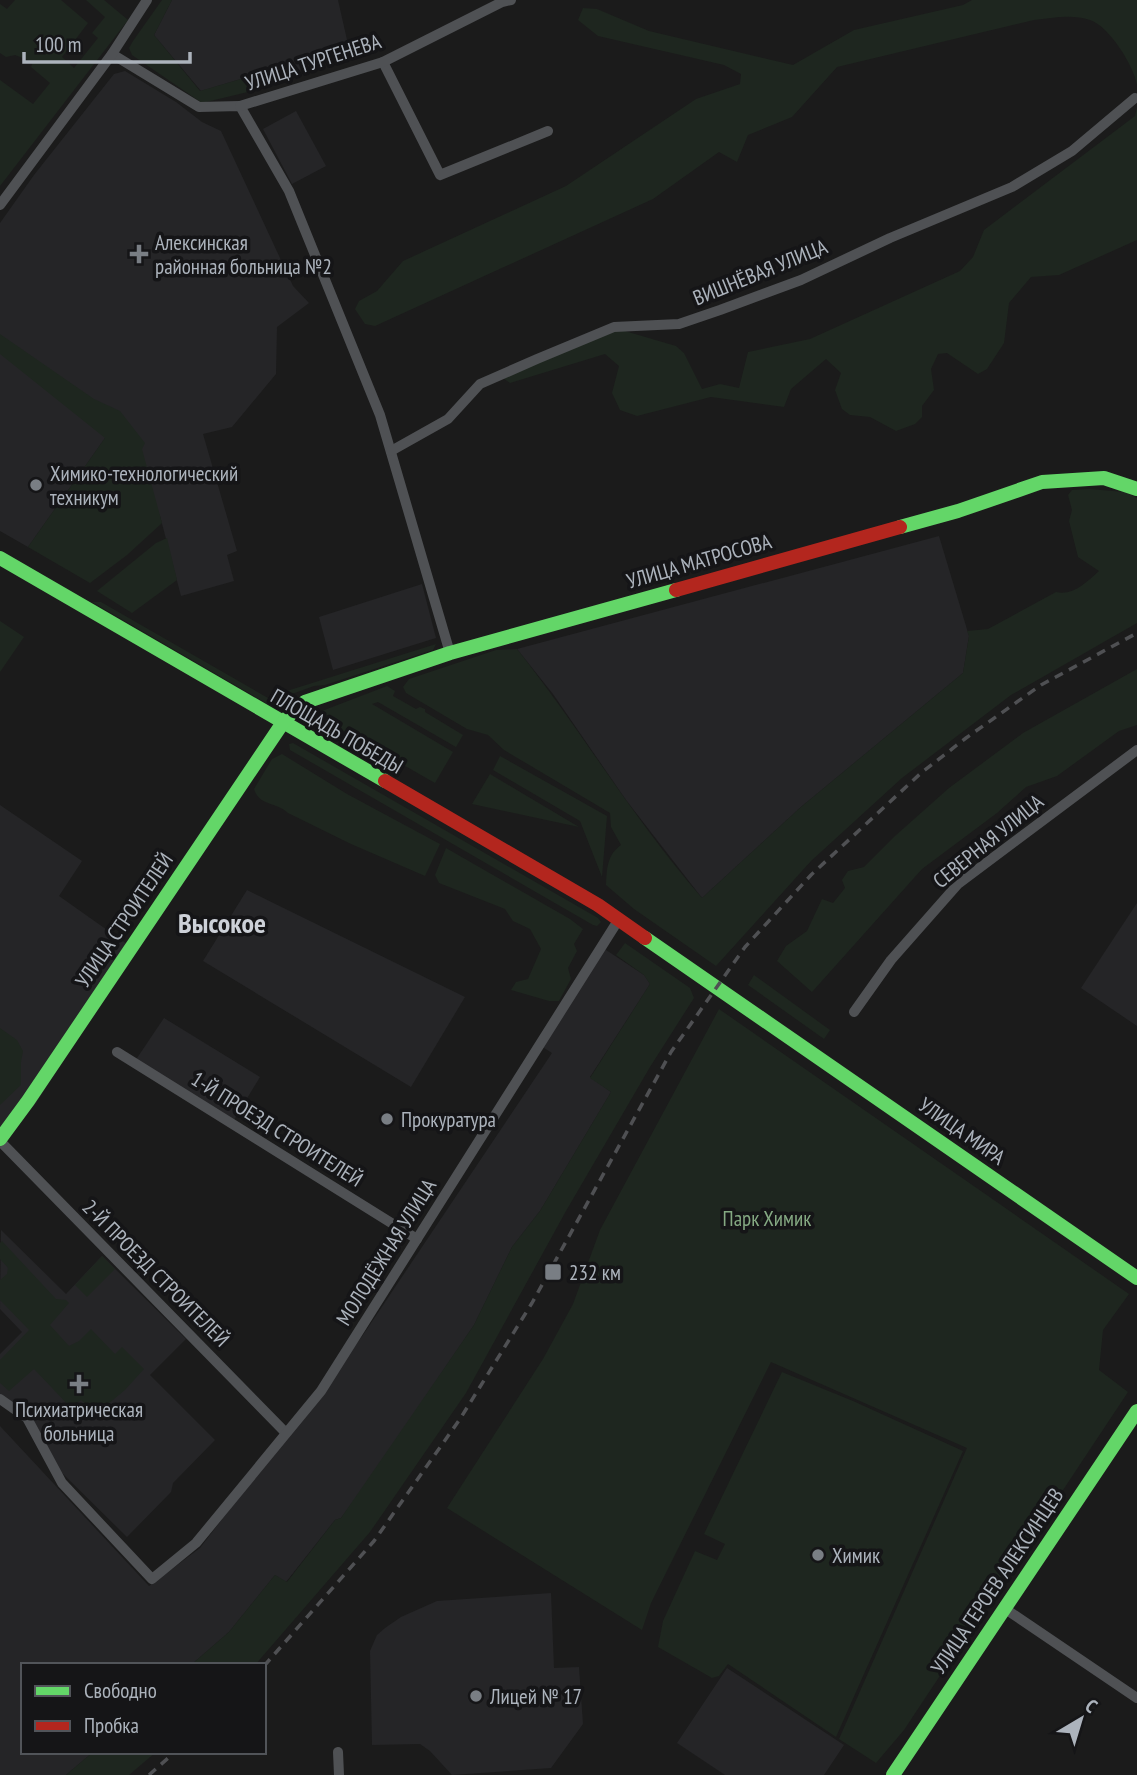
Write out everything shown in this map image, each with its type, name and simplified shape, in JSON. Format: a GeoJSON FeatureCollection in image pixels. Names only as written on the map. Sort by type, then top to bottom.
{"type":"FeatureCollection","features":[{"type":"Feature","properties":{"kind":"street"},"geometry":{"type":"LineString","coordinates":[[0,205],[112,54],[148,0]]}},
{"type":"Feature","properties":{"kind":"street","name":"УЛИЦА ТУРГЕНЕВА"},"geometry":{"type":"LineString","coordinates":[[112,54],[199,107],[240,106],[383,62],[502,2],[511,0]]}},
{"type":"Feature","properties":{"kind":"street"},"geometry":{"type":"LineString","coordinates":[[383,62],[440,175],[548,131]]}},
{"type":"Feature","properties":{"kind":"street","name":"ВИШНЁВАЯ УЛИЦА"},"geometry":{"type":"LineString","coordinates":[[391,451],[448,419],[480,384],[537,359],[614,327],[679,324],[720,310],[801,280],[890,238],[1012,187],[1072,151],[1135,98]]}},
{"type":"Feature","properties":{"kind":"street"},"geometry":{"type":"LineString","coordinates":[[240,106],[289,191],[380,415],[450,653]]}},
{"type":"Feature","properties":{"kind":"street","name":"УЛИЦА МАТРОСОВА"},"geometry":{"type":"LineString","coordinates":[[282,724],[294,710],[323,694],[450,653],[958,511],[1042,482],[1104,478],[1137,489]]}},
{"type":"Feature","properties":{"kind":"street","name":"ПЛОЩАДЬ ПОБЕДЫ"},"geometry":{"type":"LineString","coordinates":[[0,558],[282,724],[558,881],[653,941]]}},
{"type":"Feature","properties":{"kind":"street","name":"УЛИЦА СТРОИТЕЛЕЙ"},"geometry":{"type":"LineString","coordinates":[[0,1140],[282,724]]}},
{"type":"Feature","properties":{"kind":"street","name":"СЕВЕРНАЯ УЛИЦА"},"geometry":{"type":"LineString","coordinates":[[854,1012],[891,960],[958,884],[1137,750]]}},
{"type":"Feature","properties":{"kind":"street","name":"МОЛОДЁЖНАЯ УЛИЦА"},"geometry":{"type":"LineString","coordinates":[[0,1399],[27,1418],[62,1483],[152,1579],[196,1543],[321,1391],[619,919]]}},
{"type":"Feature","properties":{"kind":"street","name":"УЛИЦА МИРА"},"geometry":{"type":"LineString","coordinates":[[653,941],[1137,1278]]}},
{"type":"Feature","properties":{"kind":"street","name":"1-Й ПРОЕЗД СТРОИТЕЛЕЙ"},"geometry":{"type":"LineString","coordinates":[[117,1052],[417,1239]]}},
{"type":"Feature","properties":{"kind":"street","name":"2-Й ПРОЕЗД СТРОИТЕЛЕЙ"},"geometry":{"type":"LineString","coordinates":[[0,1140],[285,1432]]}},
{"type":"Feature","properties":{"kind":"street","name":"УЛИЦА ГЕРОЕВ АЛЕКСИНЦЕВ"},"geometry":{"type":"LineString","coordinates":[[893,1775],[1137,1411]]}},
{"type":"Feature","properties":{"kind":"street"},"geometry":{"type":"LineString","coordinates":[[1004,1608],[1137,1698]]}},
{"type":"Feature","properties":{"kind":"street"},"geometry":{"type":"LineString","coordinates":[[338,1752],[339,1775]]}},
{"type":"Feature","properties":{"kind":"shaded area"},"geometry":{"type":"Polygon","coordinates":[[[172,0],[338,0],[350,53],[252,86],[241,79],[201,91],[154,35],[172,0]]]}},
{"type":"Feature","properties":{"kind":"shaded area","name":"Алексинская районная больница №2"},"geometry":{"type":"Polygon","coordinates":[[[125,71],[176,102],[202,122],[221,131],[293,286],[309,303],[277,327],[276,374],[232,427],[203,434],[237,551],[227,555],[234,581],[181,596],[160,516],[105,438],[28,547],[0,531],[0,223],[34,175],[114,74],[125,71]]]}},
{"type":"Feature","properties":{"kind":"shaded area"},"geometry":{"type":"Polygon","coordinates":[[[296,111],[326,166],[292,184],[263,129],[296,111]]]}},
{"type":"Feature","properties":{"kind":"shaded area"},"geometry":{"type":"Polygon","coordinates":[[[939,536],[969,636],[963,673],[801,807],[702,898],[626,800],[553,694],[517,649],[939,536]]]}},
{"type":"Feature","properties":{"kind":"shaded area"},"geometry":{"type":"Polygon","coordinates":[[[422,584],[436,638],[333,670],[319,617],[422,584]]]}},
{"type":"Feature","properties":{"kind":"shaded area"},"geometry":{"type":"Polygon","coordinates":[[[0,805],[82,861],[59,896],[134,949],[36,1103],[0,1142],[0,805]]]}},
{"type":"Feature","properties":{"kind":"shaded area"},"geometry":{"type":"Polygon","coordinates":[[[247,890],[465,997],[411,1087],[203,961],[247,890]]]}},
{"type":"Feature","properties":{"kind":"shaded area"},"geometry":{"type":"Polygon","coordinates":[[[1137,903],[1137,1026],[1081,988],[1137,903]]]}},
{"type":"Feature","properties":{"kind":"shaded area"},"geometry":{"type":"Polygon","coordinates":[[[603,948],[644,975],[650,984],[590,1077],[611,1092],[540,1211],[512,1247],[474,1325],[341,1518],[335,1520],[286,1582],[275,1575],[229,1632],[193,1663],[21,1663],[21,1754],[91,1754],[66,1775],[0,1775],[0,1426],[149,1586],[200,1548],[363,1335],[552,1053],[541,1046],[603,948]]]}},
{"type":"Feature","properties":{"kind":"shaded area"},"geometry":{"type":"Polygon","coordinates":[[[164,1018],[260,1077],[234,1120],[135,1061],[164,1018]]]}},
{"type":"Feature","properties":{"kind":"shaded area","name":"Психиатрическая больница"},"geometry":{"type":"Polygon","coordinates":[[[1,1230],[66,1294],[102,1256],[186,1339],[150,1375],[215,1440],[173,1483],[171,1492],[127,1537],[57,1468],[30,1417],[0,1394],[0,1354],[22,1332],[0,1309],[1,1230]]]}},
{"type":"Feature","properties":{"kind":"shaded area","name":"Лицей № 17"},"geometry":{"type":"Polygon","coordinates":[[[551,1593],[554,1668],[579,1667],[583,1724],[551,1768],[452,1775],[420,1744],[372,1745],[370,1651],[377,1635],[385,1628],[401,1617],[437,1601],[551,1593]]]}},
{"type":"Feature","properties":{"kind":"shaded area"},"geometry":{"type":"Polygon","coordinates":[[[727,1668],[844,1745],[824,1775],[725,1775],[677,1743],[727,1668]]]}},
{"type":"Feature","properties":{"kind":"green space"},"geometry":{"type":"Polygon","coordinates":[[[15,0],[61,0],[88,23],[62,57],[74,68],[98,38],[92,33],[105,17],[86,0],[104,0],[128,20],[0,186],[0,80],[33,104],[50,83],[31,67],[33,62],[15,55],[6,57],[0,53],[0,4],[7,9],[15,0]]]}},
{"type":"Feature","properties":{"kind":"green space"},"geometry":{"type":"Polygon","coordinates":[[[162,0],[172,0],[154,35],[200,91],[241,79],[252,86],[252,91],[202,103],[132,55],[129,48],[162,0]]]}},
{"type":"Feature","properties":{"kind":"green space"},"geometry":{"type":"Polygon","coordinates":[[[972,0],[1137,0],[1137,85],[1126,58],[1105,30],[1090,20],[1076,17],[1034,20],[837,67],[792,117],[748,135],[737,162],[719,152],[653,199],[375,326],[365,324],[355,309],[359,301],[377,291],[403,261],[566,186],[696,99],[740,84],[741,74],[724,65],[598,36],[578,20],[583,8],[597,9],[649,31],[793,65],[854,30],[963,5],[972,0]]]}},
{"type":"Feature","properties":{"kind":"green space"},"geometry":{"type":"Polygon","coordinates":[[[1137,107],[1137,240],[1059,275],[1031,277],[1009,303],[1004,343],[987,369],[978,374],[947,353],[938,354],[931,369],[934,390],[922,406],[922,417],[915,424],[896,431],[870,417],[850,415],[842,409],[835,390],[841,373],[826,359],[791,389],[784,407],[711,397],[637,416],[620,410],[612,393],[619,366],[605,354],[510,383],[503,378],[618,329],[676,346],[684,353],[702,389],[720,384],[739,388],[748,352],[810,339],[960,271],[973,257],[984,230],[1135,116],[1137,107]]]}},
{"type":"Feature","properties":{"kind":"green space"},"geometry":{"type":"Polygon","coordinates":[[[0,334],[94,399],[120,411],[145,443],[142,449],[162,523],[127,555],[90,583],[28,547],[105,438],[0,354],[0,334]]]}},
{"type":"Feature","properties":{"kind":"green space"},"geometry":{"type":"Polygon","coordinates":[[[1072,490],[1125,492],[1137,498],[1137,623],[1011,695],[902,778],[811,861],[716,966],[634,909],[606,885],[610,858],[621,845],[611,827],[610,813],[504,750],[488,735],[467,729],[406,693],[403,687],[409,679],[496,650],[517,649],[653,838],[702,898],[801,807],[963,673],[969,636],[967,631],[988,629],[1056,592],[1074,590],[1099,571],[1078,557],[1069,521],[1072,510],[1068,495],[1072,490]]]}},
{"type":"Feature","properties":{"kind":"green space"},"geometry":{"type":"Polygon","coordinates":[[[167,538],[177,580],[132,613],[97,591],[156,543],[167,538]]]}},
{"type":"Feature","properties":{"kind":"green space"},"geometry":{"type":"Polygon","coordinates":[[[92,602],[101,602],[275,702],[271,706],[92,602]]]}},
{"type":"Feature","properties":{"kind":"green space"},"geometry":{"type":"Polygon","coordinates":[[[0,621],[24,637],[0,672],[0,621]]]}},
{"type":"Feature","properties":{"kind":"green space"},"geometry":{"type":"Polygon","coordinates":[[[436,644],[433,650],[325,685],[314,686],[281,698],[274,695],[436,644]]]}},
{"type":"Feature","properties":{"kind":"green space"},"geometry":{"type":"Polygon","coordinates":[[[1137,669],[1137,725],[1119,731],[1057,776],[1026,787],[997,813],[922,869],[812,992],[777,961],[786,946],[807,931],[822,899],[833,903],[845,888],[842,880],[848,871],[864,867],[949,788],[1023,733],[1137,669]]]}},
{"type":"Feature","properties":{"kind":"green space"},"geometry":{"type":"Polygon","coordinates":[[[387,686],[395,691],[393,696],[416,709],[425,709],[425,712],[463,735],[456,747],[378,702],[372,704],[453,752],[435,783],[314,714],[387,686]]]}},
{"type":"Feature","properties":{"kind":"green space"},"geometry":{"type":"Polygon","coordinates":[[[293,743],[601,922],[597,926],[593,925],[290,750],[289,744],[293,743]]]}},
{"type":"Feature","properties":{"kind":"green space"},"geometry":{"type":"Polygon","coordinates":[[[282,754],[347,794],[440,844],[425,876],[351,844],[260,798],[254,789],[272,759],[282,754]]]}},
{"type":"Feature","properties":{"kind":"green space"},"geometry":{"type":"Polygon","coordinates":[[[500,756],[607,816],[602,877],[580,821],[493,770],[500,756]]]}},
{"type":"Feature","properties":{"kind":"green space"},"geometry":{"type":"Polygon","coordinates":[[[490,774],[579,827],[472,804],[490,774]]]}},
{"type":"Feature","properties":{"kind":"green space"},"geometry":{"type":"Polygon","coordinates":[[[446,848],[583,929],[574,944],[577,951],[568,968],[571,979],[559,1001],[549,1001],[511,990],[516,982],[528,979],[541,949],[530,929],[513,921],[505,909],[439,883],[435,875],[446,848]]]}},
{"type":"Feature","properties":{"kind":"green space"},"geometry":{"type":"Polygon","coordinates":[[[625,943],[690,988],[694,998],[650,1067],[566,1211],[466,1393],[370,1532],[257,1663],[193,1663],[229,1632],[275,1575],[287,1582],[335,1520],[341,1518],[474,1325],[512,1247],[540,1211],[611,1092],[590,1078],[650,984],[644,975],[616,955],[625,943]]]}},
{"type":"Feature","properties":{"kind":"green space"},"geometry":{"type":"Polygon","coordinates":[[[754,975],[830,1030],[824,1039],[748,985],[754,975]]]}},
{"type":"Feature","properties":{"kind":"green space","name":"Парк Химик"},"geometry":{"type":"Polygon","coordinates":[[[719,1009],[1129,1294],[1103,1330],[1099,1370],[1128,1392],[904,1730],[876,1763],[839,1739],[967,1448],[771,1362],[651,1603],[642,1630],[447,1508],[543,1359],[573,1304],[600,1230],[719,1009]]]}},
{"type":"Feature","properties":{"kind":"green space"},"geometry":{"type":"Polygon","coordinates":[[[0,1028],[17,1040],[23,1051],[21,1085],[0,1105],[0,1028]]]}},
{"type":"Feature","properties":{"kind":"green space"},"geometry":{"type":"Polygon","coordinates":[[[2,1241],[56,1299],[69,1303],[50,1325],[69,1346],[79,1341],[91,1329],[115,1354],[122,1347],[144,1369],[125,1390],[96,1414],[81,1400],[71,1408],[34,1369],[9,1391],[0,1383],[0,1360],[29,1330],[0,1300],[0,1280],[7,1274],[8,1268],[0,1259],[2,1241]]]}},
{"type":"Feature","properties":{"kind":"green space"},"geometry":{"type":"Polygon","coordinates":[[[102,1256],[115,1269],[87,1297],[75,1285],[102,1256]]]}},
{"type":"Feature","properties":{"kind":"green space","name":"Химик"},"geometry":{"type":"Polygon","coordinates":[[[782,1372],[963,1451],[836,1737],[728,1664],[719,1676],[712,1678],[658,1647],[663,1621],[695,1551],[717,1560],[725,1544],[704,1534],[782,1372]]]}},
{"type":"Feature","properties":{"kind":"green space"},"geometry":{"type":"Polygon","coordinates":[[[91,1754],[154,1754],[129,1775],[66,1775],[91,1754]]]}},
{"type":"Feature","properties":{"kind":"railway"},"geometry":{"type":"LineString","coordinates":[[266,1664],[374,1541],[460,1419],[532,1303],[671,1052],[745,947],[811,875],[921,773],[1041,685],[1137,633]]}},
{"type":"Feature","properties":{"kind":"railway"},"geometry":{"type":"LineString","coordinates":[[149,1775],[173,1754]]}},
{"type":"Feature","properties":{"kind":"traffic: fast"},"geometry":{"type":"LineString","coordinates":[[900,527],[958,511],[1042,482],[1104,478],[1137,489]]}},
{"type":"Feature","properties":{"kind":"traffic: fast"},"geometry":{"type":"LineString","coordinates":[[0,558],[385,781]]}},
{"type":"Feature","properties":{"kind":"traffic: fast"},"geometry":{"type":"LineString","coordinates":[[0,1139],[294,710],[305,702],[450,653],[676,590]]}},
{"type":"Feature","properties":{"kind":"traffic: fast"},"geometry":{"type":"LineString","coordinates":[[645,938],[1137,1278]]}},
{"type":"Feature","properties":{"kind":"traffic: fast"},"geometry":{"type":"LineString","coordinates":[[893,1775],[1137,1411]]}},
{"type":"Feature","properties":{"kind":"traffic: jam"},"geometry":{"type":"LineString","coordinates":[[676,590],[900,527]]}},
{"type":"Feature","properties":{"kind":"traffic: jam"},"geometry":{"type":"LineString","coordinates":[[385,781],[598,905],[645,938]]}},
{"type":"Feature","properties":{"kind":"place","name":"Алексинская районная больница №2"},"geometry":{"type":"Point","coordinates":[139,254]}},
{"type":"Feature","properties":{"kind":"place","name":"Химико-технологический техникум"},"geometry":{"type":"Point","coordinates":[36,485]}},
{"type":"Feature","properties":{"kind":"place","name":"Прокуратура"},"geometry":{"type":"Point","coordinates":[387,1119]}},
{"type":"Feature","properties":{"kind":"place","name":"232 км"},"geometry":{"type":"Point","coordinates":[553,1272]}},
{"type":"Feature","properties":{"kind":"place","name":"Психиатрическая больница"},"geometry":{"type":"Point","coordinates":[79,1384]}},
{"type":"Feature","properties":{"kind":"place","name":"Химик"},"geometry":{"type":"Point","coordinates":[818,1555]}},
{"type":"Feature","properties":{"kind":"place","name":"Лицей № 17"},"geometry":{"type":"Point","coordinates":[476,1696]}},
{"type":"Feature","properties":{"kind":"district","name":"Высокое"},"geometry":{"type":"Point","coordinates":[222,922]}}]}
